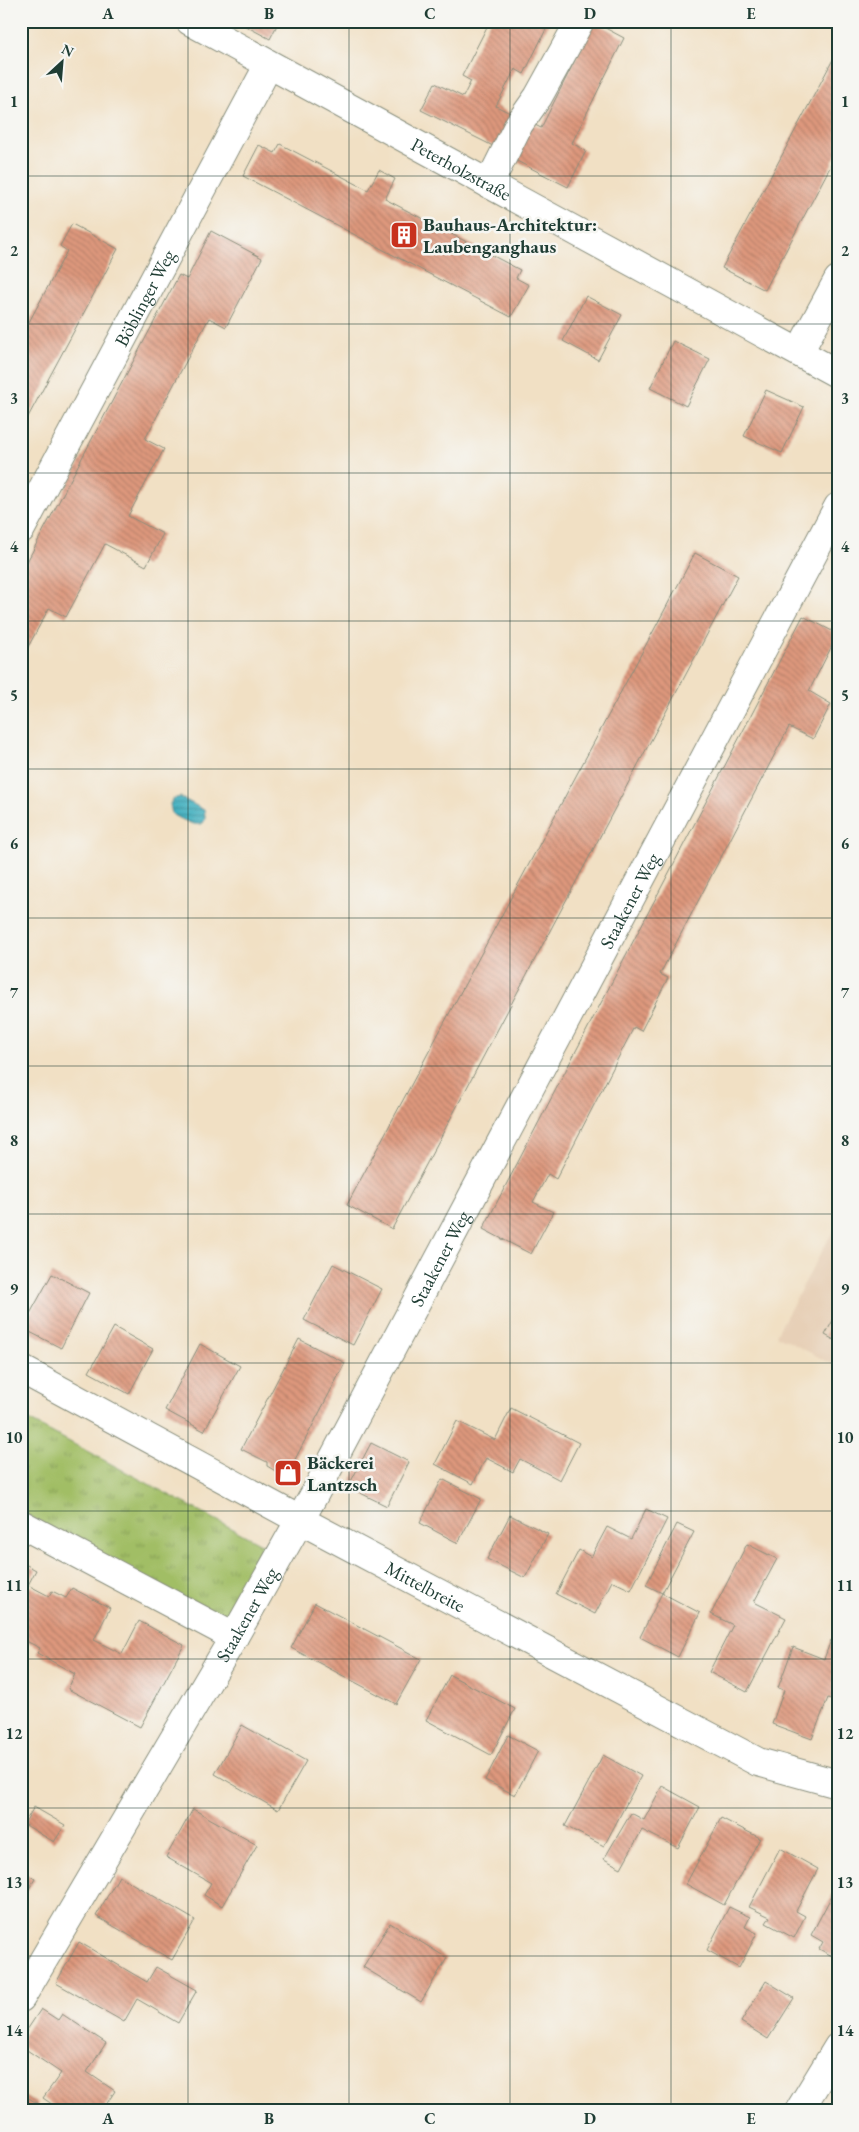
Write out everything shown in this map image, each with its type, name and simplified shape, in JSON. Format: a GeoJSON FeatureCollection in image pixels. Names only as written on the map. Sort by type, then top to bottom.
{"type":"FeatureCollection","features":[{"type":"Feature","properties":{"kind":"street","name":"Peterholzstraße"},"geometry":{"type":"LineString","coordinates":[[190,21],[268,66],[838,374]]}},
{"type":"Feature","properties":{"kind":"street"},"geometry":{"type":"LineString","coordinates":[[489,184],[518,124],[538,97],[580,21]]}},
{"type":"Feature","properties":{"kind":"street","name":"Böblinger Weg"},"geometry":{"type":"LineString","coordinates":[[21,529],[268,66]]}},
{"type":"Feature","properties":{"kind":"street"},"geometry":{"type":"LineString","coordinates":[[798,352],[838,280]]}},
{"type":"Feature","properties":{"kind":"street","name":"Staakener Weg"},"geometry":{"type":"LineString","coordinates":[[21,1998],[234,1637],[300,1520],[838,507]]}},
{"type":"Feature","properties":{"kind":"street","name":"Mittelbreite"},"geometry":{"type":"LineString","coordinates":[[21,1370],[758,1762],[838,1784]]}},
{"type":"Feature","properties":{"kind":"street"},"geometry":{"type":"LineString","coordinates":[[21,1524],[234,1637]]}},
{"type":"Feature","properties":{"kind":"street"},"geometry":{"type":"LineString","coordinates":[[799,2111],[838,2047]]}},
{"type":"Feature","properties":{"kind":"shaded area"},"geometry":{"type":"Polygon","coordinates":[[[838,1222],[838,1367],[776,1335],[838,1222]]]}},
{"type":"Feature","properties":{"kind":"green space"},"geometry":{"type":"Polygon","coordinates":[[[21,1416],[267,1547],[225,1621],[21,1512],[21,1416]]]}},
{"type":"Feature","properties":{"kind":"water"},"geometry":{"type":"Polygon","coordinates":[[[180,797],[204,810],[205,818],[203,823],[194,824],[172,814],[170,804],[173,799],[180,797]]]}},
{"type":"Feature","properties":{"kind":"building"},"geometry":{"type":"Polygon","coordinates":[[[236,21],[279,21],[270,39],[236,21]]]}},
{"type":"Feature","properties":{"kind":"building"},"geometry":{"type":"Polygon","coordinates":[[[490,21],[550,21],[524,74],[515,69],[496,106],[514,115],[497,148],[421,110],[435,83],[463,97],[471,81],[462,76],[490,21]]]}},
{"type":"Feature","properties":{"kind":"building"},"geometry":{"type":"Polygon","coordinates":[[[594,22],[624,38],[572,143],[586,151],[568,187],[507,156],[525,120],[541,128],[594,22]]]}},
{"type":"Feature","properties":{"kind":"building"},"geometry":{"type":"Polygon","coordinates":[[[838,50],[838,152],[765,290],[722,268],[838,50]]]}},
{"type":"Feature","properties":{"kind":"building","name":"Bauhaus-Architektur: Laubenganghaus"},"geometry":{"type":"Polygon","coordinates":[[[280,144],[368,190],[379,170],[395,179],[385,199],[520,270],[516,278],[529,285],[511,317],[243,176],[259,145],[275,153],[280,144]]]}},
{"type":"Feature","properties":{"kind":"building"},"geometry":{"type":"Polygon","coordinates":[[[72,224],[118,249],[21,430],[21,337],[67,251],[60,246],[72,224]]]}},
{"type":"Feature","properties":{"kind":"building"},"geometry":{"type":"Polygon","coordinates":[[[211,231],[262,258],[226,327],[209,318],[145,439],[164,449],[128,516],[163,534],[146,566],[105,544],[66,617],[49,608],[21,660],[21,573],[179,275],[187,279],[211,231]]]}},
{"type":"Feature","properties":{"kind":"building"},"geometry":{"type":"Polygon","coordinates":[[[586,296],[622,315],[598,360],[563,341],[586,296]]]}},
{"type":"Feature","properties":{"kind":"building"},"geometry":{"type":"Polygon","coordinates":[[[673,341],[710,359],[686,406],[650,388],[673,341]]]}},
{"type":"Feature","properties":{"kind":"building"},"geometry":{"type":"Polygon","coordinates":[[[766,390],[804,407],[782,453],[744,436],[766,390]]]}},
{"type":"Feature","properties":{"kind":"building"},"geometry":{"type":"Polygon","coordinates":[[[695,553],[738,576],[392,1229],[347,1205],[695,553]]]}},
{"type":"Feature","properties":{"kind":"building"},"geometry":{"type":"Polygon","coordinates":[[[803,616],[838,634],[809,691],[831,704],[813,739],[789,727],[660,974],[668,978],[641,1031],[634,1027],[556,1179],[548,1174],[533,1202],[553,1212],[531,1254],[483,1229],[803,616]]]}},
{"type":"Feature","properties":{"kind":"building"},"geometry":{"type":"Polygon","coordinates":[[[333,1264],[382,1289],[353,1345],[304,1320],[333,1264]]]}},
{"type":"Feature","properties":{"kind":"building"},"geometry":{"type":"Polygon","coordinates":[[[52,1274],[89,1293],[61,1348],[22,1328],[52,1274]]]}},
{"type":"Feature","properties":{"kind":"building"},"geometry":{"type":"Polygon","coordinates":[[[838,1311],[838,1342],[825,1335],[838,1311]]]}},
{"type":"Feature","properties":{"kind":"building"},"geometry":{"type":"Polygon","coordinates":[[[114,1327],[153,1349],[129,1394],[89,1372],[114,1327]]]}},
{"type":"Feature","properties":{"kind":"building"},"geometry":{"type":"Polygon","coordinates":[[[299,1339],[345,1363],[288,1473],[284,1476],[267,1466],[267,1462],[241,1449],[299,1339]]]}},
{"type":"Feature","properties":{"kind":"building"},"geometry":{"type":"Polygon","coordinates":[[[200,1344],[240,1366],[204,1431],[165,1410],[200,1344]]]}},
{"type":"Feature","properties":{"kind":"building"},"geometry":{"type":"Polygon","coordinates":[[[511,1408],[579,1443],[560,1480],[520,1459],[513,1472],[486,1458],[473,1484],[435,1464],[457,1421],[495,1440],[511,1408]]]}},
{"type":"Feature","properties":{"kind":"building"},"geometry":{"type":"Polygon","coordinates":[[[371,1443],[409,1462],[387,1506],[348,1487],[371,1443]]]}},
{"type":"Feature","properties":{"kind":"building"},"geometry":{"type":"Polygon","coordinates":[[[442,1479],[481,1499],[458,1543],[420,1523],[442,1479]]]}},
{"type":"Feature","properties":{"kind":"building"},"geometry":{"type":"Polygon","coordinates":[[[646,1509],[667,1519],[631,1590],[612,1581],[595,1614],[556,1594],[579,1550],[591,1557],[607,1527],[631,1539],[646,1509]]]}},
{"type":"Feature","properties":{"kind":"building"},"geometry":{"type":"Polygon","coordinates":[[[510,1515],[548,1534],[525,1578],[487,1559],[510,1515]]]}},
{"type":"Feature","properties":{"kind":"building"},"geometry":{"type":"Polygon","coordinates":[[[677,1524],[694,1532],[662,1593],[646,1585],[677,1524]]]}},
{"type":"Feature","properties":{"kind":"building"},"geometry":{"type":"Polygon","coordinates":[[[747,1544],[777,1559],[754,1602],[786,1618],[747,1692],[709,1672],[733,1625],[711,1614],[747,1544]]]}},
{"type":"Feature","properties":{"kind":"building"},"geometry":{"type":"Polygon","coordinates":[[[21,1562],[36,1570],[28,1585],[49,1596],[52,1591],[66,1598],[72,1588],[110,1608],[94,1640],[122,1654],[139,1621],[184,1645],[140,1727],[68,1689],[75,1674],[37,1653],[40,1648],[26,1641],[21,1649],[21,1562]]]}},
{"type":"Feature","properties":{"kind":"building"},"geometry":{"type":"Polygon","coordinates":[[[662,1593],[700,1613],[678,1657],[640,1637],[662,1593]]]}},
{"type":"Feature","properties":{"kind":"building"},"geometry":{"type":"Polygon","coordinates":[[[315,1603],[421,1659],[396,1704],[291,1648],[315,1603]]]}},
{"type":"Feature","properties":{"kind":"building"},"geometry":{"type":"Polygon","coordinates":[[[831,1640],[838,1643],[838,1702],[828,1698],[812,1739],[772,1724],[784,1690],[778,1688],[793,1647],[824,1659],[831,1640]]]}},
{"type":"Feature","properties":{"kind":"building"},"geometry":{"type":"Polygon","coordinates":[[[450,1675],[515,1709],[491,1755],[426,1720],[450,1675]]]}},
{"type":"Feature","properties":{"kind":"building"},"geometry":{"type":"Polygon","coordinates":[[[242,1725],[306,1761],[278,1810],[215,1774],[242,1725]]]}},
{"type":"Feature","properties":{"kind":"building"},"geometry":{"type":"Polygon","coordinates":[[[508,1735],[538,1751],[515,1795],[485,1780],[508,1735]]]}},
{"type":"Feature","properties":{"kind":"building"},"geometry":{"type":"Polygon","coordinates":[[[603,1755],[641,1776],[604,1846],[565,1826],[603,1755]]]}},
{"type":"Feature","properties":{"kind":"building"},"geometry":{"type":"Polygon","coordinates":[[[662,1786],[700,1807],[678,1848],[642,1830],[621,1868],[604,1859],[631,1813],[644,1820],[662,1786]]]}},
{"type":"Feature","properties":{"kind":"building"},"geometry":{"type":"Polygon","coordinates":[[[34,1807],[65,1825],[54,1842],[24,1824],[34,1807]]]}},
{"type":"Feature","properties":{"kind":"building"},"geometry":{"type":"Polygon","coordinates":[[[193,1809],[257,1845],[222,1906],[204,1895],[211,1883],[166,1857],[193,1809]]]}},
{"type":"Feature","properties":{"kind":"building"},"geometry":{"type":"Polygon","coordinates":[[[721,1818],[760,1838],[724,1905],[686,1884],[721,1818]]]}},
{"type":"Feature","properties":{"kind":"building"},"geometry":{"type":"Polygon","coordinates":[[[780,1848],[818,1869],[796,1911],[805,1916],[794,1938],[766,1923],[770,1917],[749,1907],[780,1848]]]}},
{"type":"Feature","properties":{"kind":"building"},"geometry":{"type":"Polygon","coordinates":[[[21,1871],[35,1879],[21,1902],[21,1871]]]}},
{"type":"Feature","properties":{"kind":"building"},"geometry":{"type":"Polygon","coordinates":[[[119,1876],[195,1920],[172,1960],[96,1916],[119,1876]]]}},
{"type":"Feature","properties":{"kind":"building"},"geometry":{"type":"Polygon","coordinates":[[[838,1884],[838,1959],[819,1949],[823,1942],[811,1935],[838,1884]]]}},
{"type":"Feature","properties":{"kind":"building"},"geometry":{"type":"Polygon","coordinates":[[[729,1907],[750,1917],[745,1927],[757,1933],[739,1968],[707,1950],[729,1907]]]}},
{"type":"Feature","properties":{"kind":"building"},"geometry":{"type":"Polygon","coordinates":[[[390,1923],[447,1958],[421,2002],[363,1967],[390,1923]]]}},
{"type":"Feature","properties":{"kind":"building"},"geometry":{"type":"Polygon","coordinates":[[[79,1942],[147,1982],[156,1967],[197,1990],[178,2023],[137,1999],[124,2022],[56,1983],[79,1942]]]}},
{"type":"Feature","properties":{"kind":"building"},"geometry":{"type":"Polygon","coordinates":[[[766,1981],[794,1998],[768,2039],[741,2022],[766,1981]]]}},
{"type":"Feature","properties":{"kind":"building"},"geometry":{"type":"Polygon","coordinates":[[[41,2009],[58,2020],[62,2014],[106,2043],[87,2072],[115,2091],[102,2111],[62,2111],[43,2098],[61,2073],[21,2046],[21,2039],[41,2009]]]}},
{"type":"Feature","properties":{"kind":"building"},"geometry":{"type":"Polygon","coordinates":[[[21,2093],[38,2104],[34,2111],[21,2111],[21,2093]]]}},
{"type":"Feature","properties":{"kind":"building"},"geometry":{"type":"Polygon","coordinates":[[[632,2104],[643,2111],[628,2111],[632,2104]]]}},
{"type":"Feature","properties":{"kind":"place","name":"Bauhaus-Architektur: Laubenganghaus"},"geometry":{"type":"Point","coordinates":[404,235]}},
{"type":"Feature","properties":{"kind":"place","name":"Bäckerei Lantzsch"},"geometry":{"type":"Point","coordinates":[288,1473]}}]}
